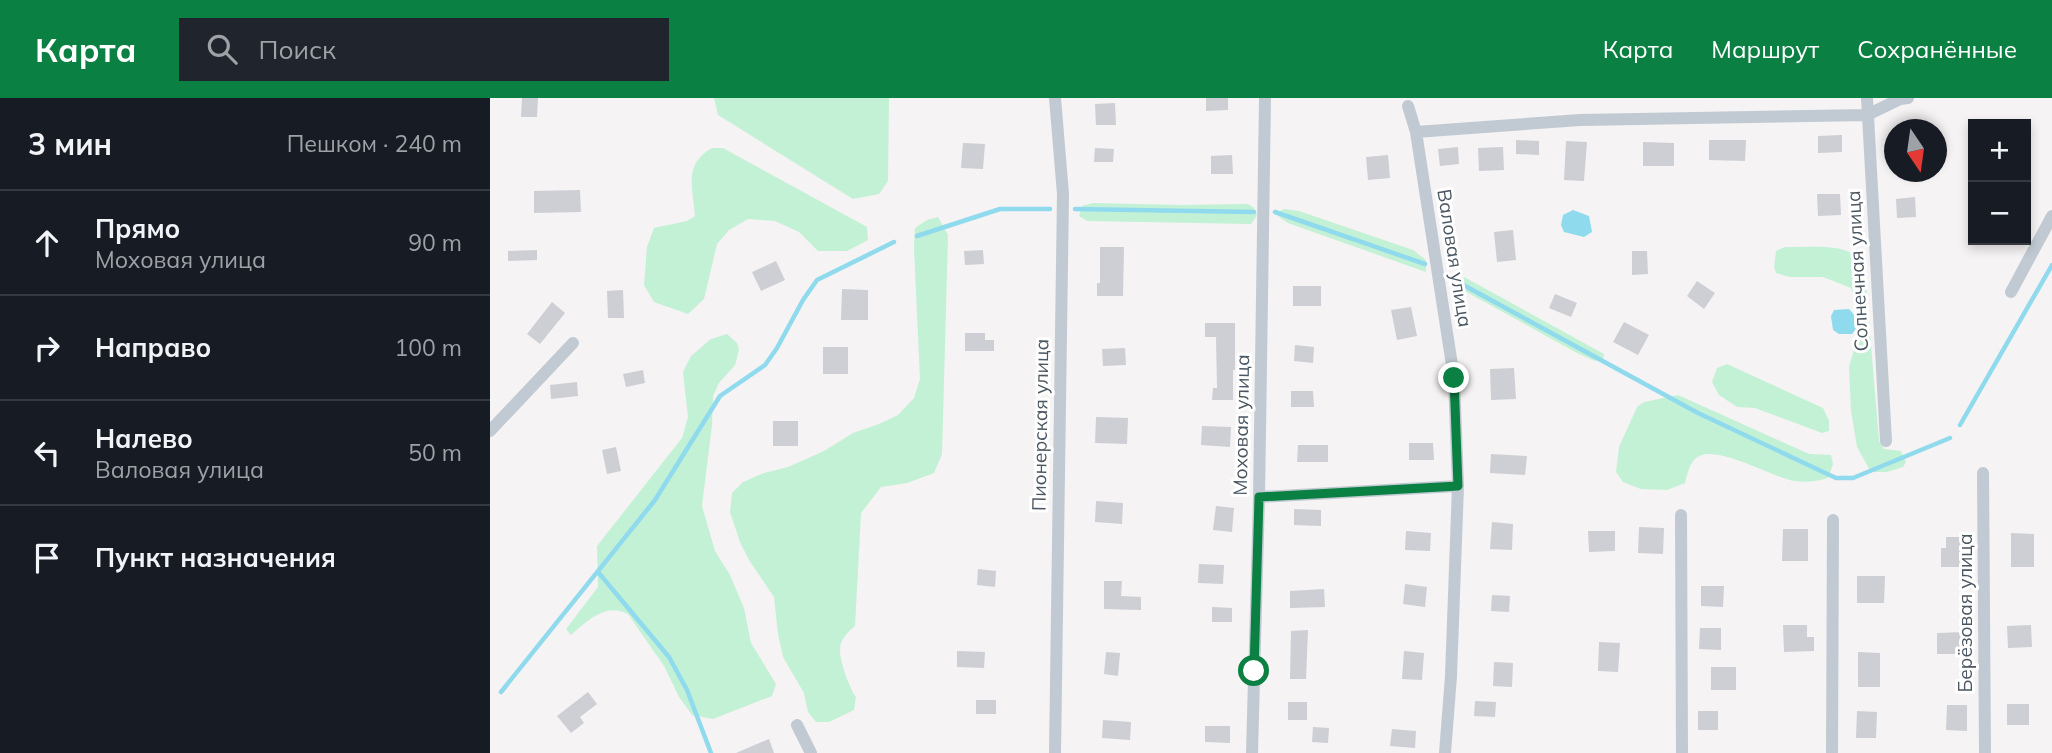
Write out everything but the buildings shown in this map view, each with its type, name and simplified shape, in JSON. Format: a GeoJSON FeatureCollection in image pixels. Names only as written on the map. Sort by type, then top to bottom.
{"type":"FeatureCollection","features":[{"type":"Feature","properties":{"kind":"street","name":"Пионерская улица"},"geometry":{"type":"LineString","coordinates":[[1055,98],[1063,194],[1055,753]]}},
{"type":"Feature","properties":{"kind":"street","name":"Моховая улица"},"geometry":{"type":"LineString","coordinates":[[1252,753],[1265,98]]}},
{"type":"Feature","properties":{"kind":"street","name":"Солнечная улица"},"geometry":{"type":"LineString","coordinates":[[1867,98],[1886,441]]}},
{"type":"Feature","properties":{"kind":"street"},"geometry":{"type":"LineString","coordinates":[[1416,132],[1602,119],[1867,115],[1900,99],[1908,98]]}},
{"type":"Feature","properties":{"kind":"street","name":"Валовая улица"},"geometry":{"type":"LineString","coordinates":[[1408,106],[1416,132],[1454,378],[1458,486],[1451,676],[1444,753]]}},
{"type":"Feature","properties":{"kind":"street"},"geometry":{"type":"LineString","coordinates":[[2011,292],[2052,216]]}},
{"type":"Feature","properties":{"kind":"street"},"geometry":{"type":"LineString","coordinates":[[490,431],[573,343]]}},
{"type":"Feature","properties":{"kind":"street","name":"Берёзовая улица"},"geometry":{"type":"LineString","coordinates":[[1983,473],[1985,753]]}},
{"type":"Feature","properties":{"kind":"street"},"geometry":{"type":"LineString","coordinates":[[1259,497],[1458,486]]}},
{"type":"Feature","properties":{"kind":"street"},"geometry":{"type":"LineString","coordinates":[[1681,515],[1682,753]]}},
{"type":"Feature","properties":{"kind":"street"},"geometry":{"type":"LineString","coordinates":[[1832,753],[1833,520]]}},
{"type":"Feature","properties":{"kind":"street"},"geometry":{"type":"LineString","coordinates":[[797,725],[811,753]]}},
{"type":"Feature","properties":{"kind":"green space"},"geometry":{"type":"Polygon","coordinates":[[[714,98],[889,98],[888,181],[879,194],[853,199],[718,115],[714,98]]]}},
{"type":"Feature","properties":{"kind":"green space"},"geometry":{"type":"Polygon","coordinates":[[[712,148],[723,148],[867,227],[868,240],[847,251],[818,251],[799,232],[775,221],[748,219],[729,230],[717,244],[704,299],[688,314],[654,302],[644,285],[647,247],[654,228],[687,221],[695,216],[693,169],[703,154],[712,148]]]}},
{"type":"Feature","properties":{"kind":"green space"},"geometry":{"type":"Polygon","coordinates":[[[1093,203],[1248,204],[1254,208],[1257,215],[1251,224],[1087,221],[1079,216],[1082,206],[1093,203]]]}},
{"type":"Feature","properties":{"kind":"green space"},"geometry":{"type":"Polygon","coordinates":[[[1284,209],[1299,211],[1413,250],[1426,260],[1426,272],[1288,223],[1278,216],[1284,209]]]}},
{"type":"Feature","properties":{"kind":"green space"},"geometry":{"type":"Polygon","coordinates":[[[938,217],[948,235],[942,454],[934,473],[907,483],[881,487],[861,513],[855,626],[840,645],[845,674],[856,697],[854,710],[829,722],[816,722],[808,712],[804,693],[783,657],[774,597],[740,542],[730,512],[732,493],[743,482],[788,467],[824,451],[853,433],[898,415],[914,398],[920,379],[915,228],[938,217]]]}},
{"type":"Feature","properties":{"kind":"green space"},"geometry":{"type":"Polygon","coordinates":[[[1785,247],[1837,248],[1864,261],[1879,441],[1884,449],[1901,451],[1906,462],[1903,467],[1887,472],[1871,472],[1857,447],[1851,411],[1849,367],[1856,343],[1859,313],[1851,288],[1823,277],[1790,277],[1776,273],[1776,251],[1785,247]]]}},
{"type":"Feature","properties":{"kind":"green space"},"geometry":{"type":"Polygon","coordinates":[[[1464,277],[1604,354],[1603,359],[1595,361],[1577,353],[1461,289],[1456,281],[1464,277]]]}},
{"type":"Feature","properties":{"kind":"green space"},"geometry":{"type":"Polygon","coordinates":[[[727,334],[737,343],[739,350],[735,365],[719,383],[713,396],[702,506],[715,551],[730,575],[744,608],[751,643],[776,684],[772,696],[713,719],[692,715],[679,697],[664,666],[628,614],[612,610],[590,619],[571,635],[566,629],[598,587],[597,546],[682,438],[688,417],[683,372],[691,356],[711,339],[727,334]]]}},
{"type":"Feature","properties":{"kind":"green space"},"geometry":{"type":"Polygon","coordinates":[[[1727,364],[1823,408],[1829,421],[1829,431],[1822,433],[1755,408],[1737,407],[1719,395],[1712,382],[1717,368],[1727,364]]]}},
{"type":"Feature","properties":{"kind":"green space"},"geometry":{"type":"Polygon","coordinates":[[[1678,395],[1809,454],[1831,455],[1833,464],[1828,478],[1795,481],[1729,457],[1705,454],[1692,463],[1685,483],[1667,490],[1641,489],[1623,482],[1616,472],[1619,447],[1637,407],[1644,402],[1678,395]]]}},
{"type":"Feature","properties":{"kind":"water"},"geometry":{"type":"Polygon","coordinates":[[[1573,210],[1589,216],[1592,232],[1584,237],[1564,232],[1561,225],[1563,215],[1573,210]]]}},
{"type":"Feature","properties":{"kind":"water"},"geometry":{"type":"Polygon","coordinates":[[[1849,309],[1855,316],[1856,329],[1852,334],[1839,334],[1833,330],[1831,316],[1834,310],[1849,309]]]}},
{"type":"Feature","properties":{"kind":"waterway"},"geometry":{"type":"LineString","coordinates":[[917,236],[1000,209],[1050,209]]}},
{"type":"Feature","properties":{"kind":"waterway"},"geometry":{"type":"LineString","coordinates":[[1075,209],[1254,212]]}},
{"type":"Feature","properties":{"kind":"waterway"},"geometry":{"type":"LineString","coordinates":[[1275,212],[1425,264]]}},
{"type":"Feature","properties":{"kind":"waterway"},"geometry":{"type":"LineString","coordinates":[[501,692],[655,500],[720,396],[765,365],[817,280],[894,242]]}},
{"type":"Feature","properties":{"kind":"waterway"},"geometry":{"type":"LineString","coordinates":[[1960,425],[2052,265]]}},
{"type":"Feature","properties":{"kind":"waterway"},"geometry":{"type":"LineString","coordinates":[[1456,281],[1698,413],[1836,478],[1853,478],[1950,438]]}},
{"type":"Feature","properties":{"kind":"waterway"},"geometry":{"type":"LineString","coordinates":[[598,572],[669,657],[687,690],[711,753]]}},
{"type":"Feature","properties":{"kind":"route"},"geometry":{"type":"LineString","coordinates":[[1254,671],[1259,497],[1458,486],[1454,378]]}}]}
